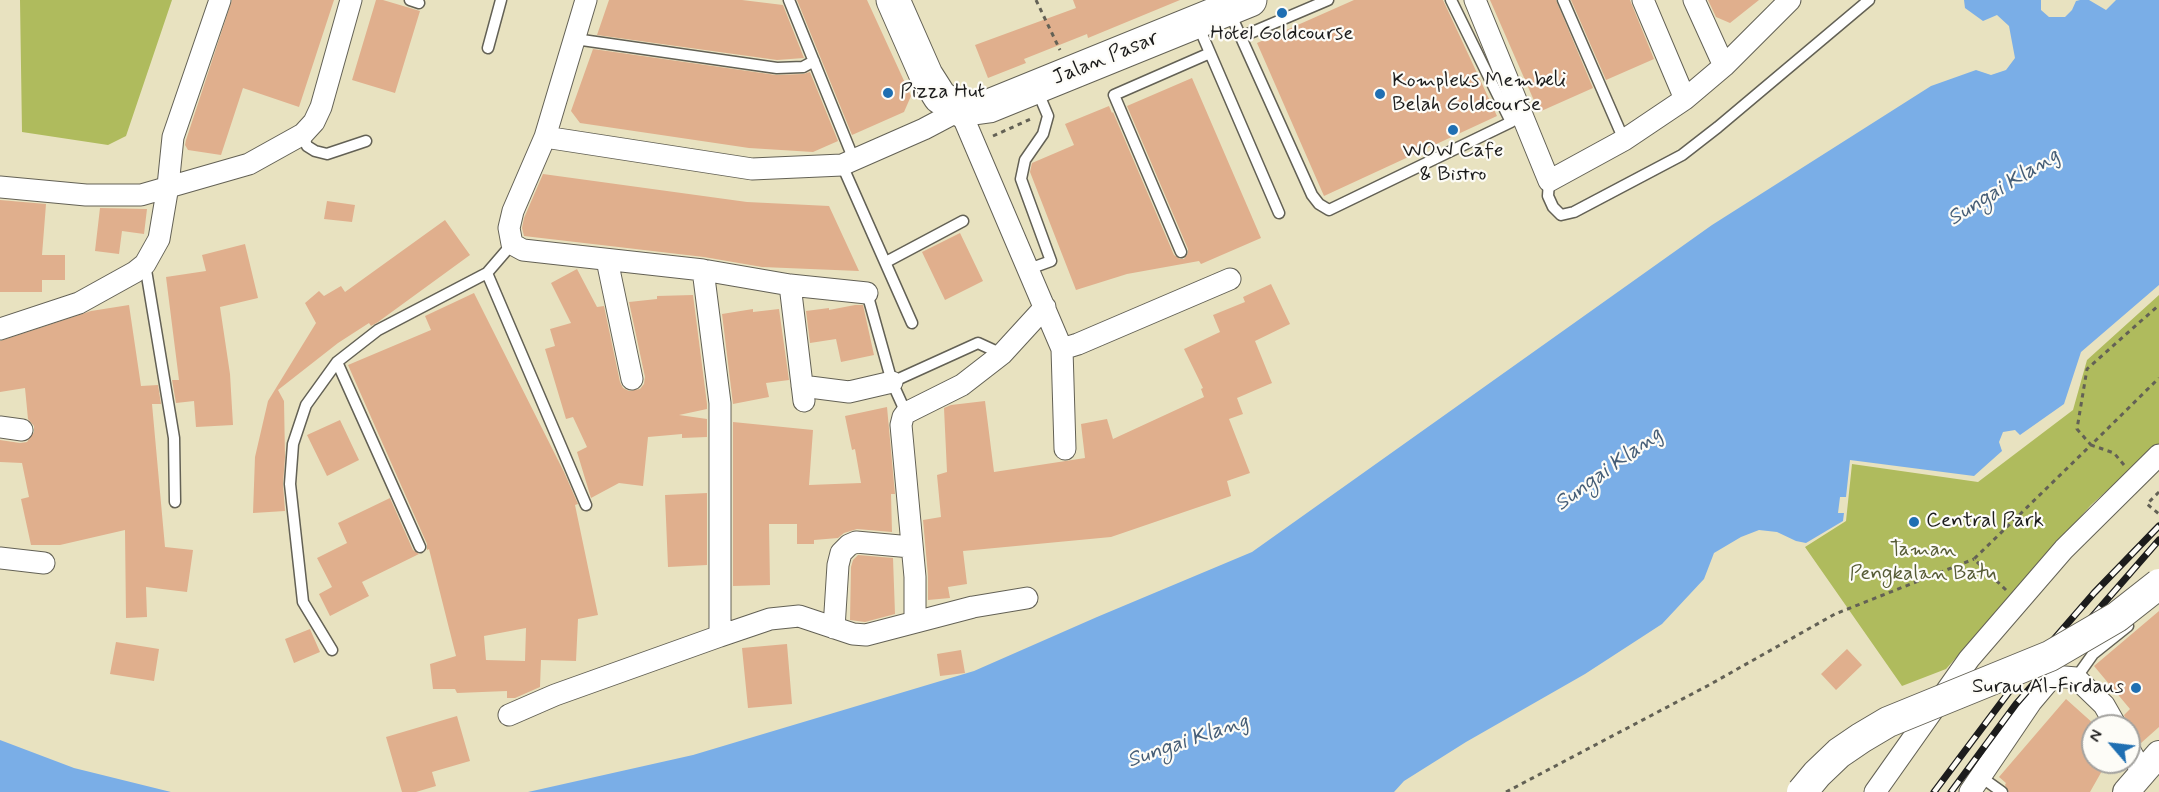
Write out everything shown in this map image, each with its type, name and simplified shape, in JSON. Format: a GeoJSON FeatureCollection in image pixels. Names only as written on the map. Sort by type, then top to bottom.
{"type":"FeatureCollection","features":[{"type":"Feature","properties":{"kind":"highway"},"geometry":{"type":"LineString","coordinates":[[893,0],[926,75],[940,96],[960,110]]}},
{"type":"Feature","properties":{"kind":"highway","name":"Jalan Pasar"},"geometry":{"type":"LineString","coordinates":[[960,110],[989,106],[1197,22],[1240,15]]}},
{"type":"Feature","properties":{"kind":"main road"},"geometry":{"type":"LineString","coordinates":[[1802,792],[1839,753],[1888,722],[2050,656],[2117,617],[2159,584]]}},
{"type":"Feature","properties":{"kind":"street"},"geometry":{"type":"LineString","coordinates":[[0,329],[79,303],[135,272],[145,264],[159,239],[173,137],[220,0]]}},
{"type":"Feature","properties":{"kind":"street"},"geometry":{"type":"LineString","coordinates":[[0,187],[86,195],[141,195],[249,164],[303,134],[314,122],[321,107],[351,0]]}},
{"type":"Feature","properties":{"kind":"street"},"geometry":{"type":"LineString","coordinates":[[586,0],[545,137],[513,211],[509,228],[512,244],[523,250],[703,270],[790,285],[867,293]]}},
{"type":"Feature","properties":{"kind":"street"},"geometry":{"type":"LineString","coordinates":[[1475,0],[1549,181],[1624,140],[1685,99],[1724,66],[1784,2]]}},
{"type":"Feature","properties":{"kind":"street"},"geometry":{"type":"LineString","coordinates":[[1643,0],[1685,99]]}},
{"type":"Feature","properties":{"kind":"street"},"geometry":{"type":"LineString","coordinates":[[1694,0],[1724,66]]}},
{"type":"Feature","properties":{"kind":"street"},"geometry":{"type":"LineString","coordinates":[[545,137],[752,169],[848,162],[924,129],[960,110],[1062,349],[1065,450]]}},
{"type":"Feature","properties":{"kind":"street"},"geometry":{"type":"LineString","coordinates":[[607,260],[632,380]]}},
{"type":"Feature","properties":{"kind":"street"},"geometry":{"type":"LineString","coordinates":[[703,270],[720,403],[720,636]]}},
{"type":"Feature","properties":{"kind":"street"},"geometry":{"type":"LineString","coordinates":[[1062,349],[1078,345],[1230,279]]}},
{"type":"Feature","properties":{"kind":"street"},"geometry":{"type":"LineString","coordinates":[[790,285],[803,393],[849,392],[892,382]]}},
{"type":"Feature","properties":{"kind":"street"},"geometry":{"type":"LineString","coordinates":[[915,621],[915,577],[901,425],[906,413],[962,385],[1002,354],[1045,307]]}},
{"type":"Feature","properties":{"kind":"street"},"geometry":{"type":"LineString","coordinates":[[0,427],[22,430]]}},
{"type":"Feature","properties":{"kind":"street"},"geometry":{"type":"LineString","coordinates":[[1875,792],[1969,659],[2064,549],[2159,455]]}},
{"type":"Feature","properties":{"kind":"street"},"geometry":{"type":"LineString","coordinates":[[834,628],[838,564],[841,553],[856,542],[911,547]]}},
{"type":"Feature","properties":{"kind":"street"},"geometry":{"type":"LineString","coordinates":[[0,558],[44,563]]}},
{"type":"Feature","properties":{"kind":"street"},"geometry":{"type":"LineString","coordinates":[[509,715],[555,695],[770,619],[799,616],[853,634],[866,635],[973,607],[1027,598]]}},
{"type":"Feature","properties":{"kind":"street"},"geometry":{"type":"LineString","coordinates":[[1976,784],[2031,702],[2053,676],[2076,678],[2104,705],[2109,714]]}},
{"type":"Feature","properties":{"kind":"street"},"geometry":{"type":"LineString","coordinates":[[2126,792],[2151,764]]}},
{"type":"Feature","properties":{"kind":"lane"},"geometry":{"type":"LineString","coordinates":[[488,48],[501,0]]}},
{"type":"Feature","properties":{"kind":"lane"},"geometry":{"type":"LineString","coordinates":[[789,0],[814,61],[848,162],[886,262],[912,323]]}},
{"type":"Feature","properties":{"kind":"lane"},"geometry":{"type":"LineString","coordinates":[[1328,0],[1240,15],[1312,195],[1319,204],[1329,210],[1511,122],[1451,0]]}},
{"type":"Feature","properties":{"kind":"lane"},"geometry":{"type":"LineString","coordinates":[[1563,0],[1624,140]]}},
{"type":"Feature","properties":{"kind":"lane"},"geometry":{"type":"LineString","coordinates":[[1549,181],[1548,195],[1553,207],[1561,215],[1574,212],[1682,154],[1718,127],[1869,0]]}},
{"type":"Feature","properties":{"kind":"lane"},"geometry":{"type":"LineString","coordinates":[[1197,22],[1279,213]]}},
{"type":"Feature","properties":{"kind":"lane"},"geometry":{"type":"LineString","coordinates":[[575,39],[777,68],[803,67],[814,61]]}},
{"type":"Feature","properties":{"kind":"lane"},"geometry":{"type":"LineString","coordinates":[[1181,252],[1114,95],[1210,53]]}},
{"type":"Feature","properties":{"kind":"lane"},"geometry":{"type":"LineString","coordinates":[[1029,269],[1051,261],[1021,179],[1025,160],[1043,134],[1048,116],[1035,87]]}},
{"type":"Feature","properties":{"kind":"lane"},"geometry":{"type":"LineString","coordinates":[[303,134],[307,146],[315,152],[327,154],[366,141]]}},
{"type":"Feature","properties":{"kind":"lane"},"geometry":{"type":"LineString","coordinates":[[886,262],[963,221]]}},
{"type":"Feature","properties":{"kind":"lane"},"geometry":{"type":"LineString","coordinates":[[332,651],[303,603],[290,484],[293,444],[306,405],[337,362],[378,330],[487,273],[512,244]]}},
{"type":"Feature","properties":{"kind":"lane"},"geometry":{"type":"LineString","coordinates":[[145,264],[174,438],[175,502]]}},
{"type":"Feature","properties":{"kind":"lane"},"geometry":{"type":"LineString","coordinates":[[487,273],[586,505]]}},
{"type":"Feature","properties":{"kind":"lane"},"geometry":{"type":"LineString","coordinates":[[867,293],[892,382],[906,413]]}},
{"type":"Feature","properties":{"kind":"lane"},"geometry":{"type":"LineString","coordinates":[[892,382],[978,343],[1002,354]]}},
{"type":"Feature","properties":{"kind":"lane"},"geometry":{"type":"LineString","coordinates":[[337,362],[420,547]]}},
{"type":"Feature","properties":{"kind":"lane"},"geometry":{"type":"LineString","coordinates":[[2076,678],[2092,654],[2139,617]]}},
{"type":"Feature","properties":{"kind":"lane"},"geometry":{"type":"LineString","coordinates":[[1976,784],[2002,792]]}},
{"type":"Feature","properties":{"kind":"path"},"geometry":{"type":"LineString","coordinates":[[1036,0],[1071,73]]}},
{"type":"Feature","properties":{"kind":"path"},"geometry":{"type":"LineString","coordinates":[[2136,477],[2114,453],[2091,445],[2077,429],[2087,369],[2159,305]]}},
{"type":"Feature","properties":{"kind":"path"},"geometry":{"type":"LineString","coordinates":[[1506,792],[1709,685],[1834,614],[1974,559],[2159,378]]}},
{"type":"Feature","properties":{"kind":"path"},"geometry":{"type":"LineString","coordinates":[[2159,492],[2147,504],[2159,514]]}},
{"type":"Feature","properties":{"kind":"path"},"geometry":{"type":"LineString","coordinates":[[1974,559],[2018,602]]}},
{"type":"Feature","properties":{"kind":"green space"},"geometry":{"type":"Polygon","coordinates":[[[20,0],[172,0],[126,136],[108,145],[22,132],[20,0]]]}},
{"type":"Feature","properties":{"kind":"green space","name":"Taman Pengkalan Batu"},"geometry":{"type":"Polygon","coordinates":[[[2159,295],[2159,444],[2091,505],[1946,669],[1902,686],[1805,547],[1846,521],[1852,464],[1978,482],[2073,410],[2087,360],[2159,295]]]}},
{"type":"Feature","properties":{"kind":"water","name":"Sungai Klang"},"geometry":{"type":"Polygon","coordinates":[[[1964,0],[2041,0],[2041,10],[2049,17],[2065,17],[2072,10],[2076,1],[2080,0],[2089,0],[2106,10],[2116,0],[2159,0],[2159,285],[2081,352],[2064,404],[2020,435],[2015,430],[2003,432],[1999,442],[2002,451],[1974,476],[1850,460],[1846,497],[1840,497],[1838,513],[1844,513],[1843,521],[1806,543],[1777,532],[1759,530],[1741,537],[1714,553],[1704,579],[1662,624],[1585,674],[1466,742],[1404,781],[1394,792],[528,792],[693,755],[974,671],[1252,552],[1712,225],[1931,86],[1976,70],[1991,75],[2006,70],[2015,58],[2009,26],[1997,15],[1983,21],[1965,8],[1964,0]]]}},
{"type":"Feature","properties":{"kind":"water"},"geometry":{"type":"Polygon","coordinates":[[[0,740],[74,768],[171,792],[0,792],[0,740]]]}},
{"type":"Feature","properties":{"kind":"building"},"geometry":{"type":"Polygon","coordinates":[[[232,0],[334,0],[299,107],[243,88],[221,155],[188,150],[185,145],[186,140],[232,0]]]}},
{"type":"Feature","properties":{"kind":"building"},"geometry":{"type":"Polygon","coordinates":[[[376,0],[420,11],[395,93],[352,80],[376,0]]]}},
{"type":"Feature","properties":{"kind":"building"},"geometry":{"type":"Polygon","coordinates":[[[609,0],[742,0],[783,5],[804,58],[777,60],[597,35],[609,0]]]}},
{"type":"Feature","properties":{"kind":"building"},"geometry":{"type":"Polygon","coordinates":[[[797,0],[867,0],[911,96],[904,112],[852,135],[797,0]]]}},
{"type":"Feature","properties":{"kind":"building"},"geometry":{"type":"Polygon","coordinates":[[[1073,0],[1180,0],[1088,38],[1087,34],[1024,59],[1026,63],[988,78],[975,45],[1076,8],[1073,0]]]}},
{"type":"Feature","properties":{"kind":"building"},"geometry":{"type":"Polygon","coordinates":[[[1354,0],[1443,0],[1497,116],[1324,196],[1257,43],[1354,0]]]}},
{"type":"Feature","properties":{"kind":"building"},"geometry":{"type":"Polygon","coordinates":[[[1490,0],[1556,0],[1593,88],[1539,112],[1490,0]]]}},
{"type":"Feature","properties":{"kind":"building"},"geometry":{"type":"Polygon","coordinates":[[[1571,0],[1630,0],[1654,59],[1606,80],[1571,0]]]}},
{"type":"Feature","properties":{"kind":"building"},"geometry":{"type":"Polygon","coordinates":[[[1708,0],[1759,0],[1730,23],[1716,17],[1708,0]]]}},
{"type":"Feature","properties":{"kind":"building"},"geometry":{"type":"Polygon","coordinates":[[[593,49],[776,75],[810,72],[838,141],[813,152],[749,148],[580,123],[571,111],[593,49]]]}},
{"type":"Feature","properties":{"kind":"building"},"geometry":{"type":"Polygon","coordinates":[[[1192,78],[1261,238],[1201,264],[1199,261],[1127,274],[1076,290],[1030,172],[1032,163],[1074,145],[1065,124],[1109,106],[1174,255],[1184,259],[1188,249],[1127,106],[1192,78]]]}},
{"type":"Feature","properties":{"kind":"building"},"geometry":{"type":"Polygon","coordinates":[[[543,174],[747,202],[829,206],[859,271],[762,267],[704,257],[524,236],[522,228],[524,218],[543,174]]]}},
{"type":"Feature","properties":{"kind":"building"},"geometry":{"type":"Polygon","coordinates":[[[0,200],[46,204],[42,255],[65,255],[65,280],[42,280],[42,292],[0,292],[0,200]]]}},
{"type":"Feature","properties":{"kind":"building"},"geometry":{"type":"Polygon","coordinates":[[[327,201],[355,205],[352,222],[324,219],[327,201]]]}},
{"type":"Feature","properties":{"kind":"building"},"geometry":{"type":"Polygon","coordinates":[[[100,208],[147,209],[144,234],[122,231],[119,254],[95,251],[100,208]]]}},
{"type":"Feature","properties":{"kind":"building"},"geometry":{"type":"Polygon","coordinates":[[[445,220],[470,255],[378,322],[371,326],[369,323],[338,343],[278,390],[284,401],[285,511],[253,513],[255,457],[268,401],[316,323],[305,303],[319,291],[324,296],[341,286],[345,292],[445,220]]]}},
{"type":"Feature","properties":{"kind":"building"},"geometry":{"type":"Polygon","coordinates":[[[960,233],[983,281],[945,300],[922,252],[960,233]]]}},
{"type":"Feature","properties":{"kind":"building"},"geometry":{"type":"Polygon","coordinates":[[[245,244],[258,298],[220,307],[230,374],[233,425],[196,427],[194,401],[176,403],[172,380],[179,380],[166,277],[206,271],[202,255],[245,244]]]}},
{"type":"Feature","properties":{"kind":"building"},"geometry":{"type":"Polygon","coordinates":[[[577,269],[597,307],[604,306],[620,382],[623,388],[629,391],[640,389],[645,377],[629,302],[657,299],[657,296],[693,295],[707,404],[707,409],[679,415],[707,419],[707,437],[682,438],[682,434],[648,437],[643,486],[619,483],[591,498],[577,452],[587,447],[573,417],[566,419],[545,349],[555,346],[550,329],[571,323],[551,283],[577,269]]]}},
{"type":"Feature","properties":{"kind":"building"},"geometry":{"type":"Polygon","coordinates":[[[1271,284],[1290,324],[1255,341],[1272,383],[1237,398],[1243,414],[1229,419],[1250,473],[1227,481],[1231,496],[1111,537],[963,551],[967,584],[948,587],[950,598],[928,600],[923,520],[941,517],[937,475],[947,472],[944,408],[985,401],[994,472],[1085,458],[1081,424],[1107,419],[1113,439],[1204,397],[1201,389],[1203,388],[1184,349],[1220,332],[1213,315],[1245,302],[1243,297],[1271,284]]]}},
{"type":"Feature","properties":{"kind":"building"},"geometry":{"type":"Polygon","coordinates":[[[474,293],[578,504],[575,505],[598,615],[578,619],[576,661],[541,660],[540,687],[515,698],[507,698],[507,691],[457,693],[455,689],[433,689],[430,664],[456,656],[429,549],[427,550],[427,544],[348,365],[431,330],[425,316],[474,293]],[[526,628],[484,636],[486,660],[525,661],[526,628]]]}},
{"type":"Feature","properties":{"kind":"building"},"geometry":{"type":"Polygon","coordinates":[[[129,305],[141,386],[158,385],[161,404],[152,404],[165,547],[193,550],[187,592],[146,587],[147,617],[126,618],[125,530],[60,545],[31,545],[21,499],[29,497],[22,463],[0,462],[0,440],[27,442],[34,432],[34,426],[28,419],[25,388],[0,392],[0,341],[91,311],[129,305]]]}},
{"type":"Feature","properties":{"kind":"building"},"geometry":{"type":"Polygon","coordinates":[[[863,305],[874,355],[841,362],[836,339],[810,343],[806,311],[829,308],[829,310],[863,305]]]}},
{"type":"Feature","properties":{"kind":"building"},"geometry":{"type":"Polygon","coordinates":[[[753,309],[753,312],[779,309],[789,380],[766,383],[769,397],[733,404],[722,314],[753,309]]]}},
{"type":"Feature","properties":{"kind":"building"},"geometry":{"type":"Polygon","coordinates":[[[887,407],[895,494],[891,494],[892,532],[857,529],[844,533],[838,538],[814,540],[814,544],[797,544],[797,524],[769,524],[770,585],[733,586],[733,422],[813,430],[809,485],[861,483],[855,449],[852,450],[845,416],[887,407]]]}},
{"type":"Feature","properties":{"kind":"building"},"geometry":{"type":"Polygon","coordinates":[[[340,420],[359,460],[327,476],[307,435],[340,420]]]}},
{"type":"Feature","properties":{"kind":"building"},"geometry":{"type":"Polygon","coordinates":[[[707,493],[707,565],[668,567],[665,495],[707,493]]]}},
{"type":"Feature","properties":{"kind":"building"},"geometry":{"type":"Polygon","coordinates":[[[390,498],[413,550],[419,554],[362,582],[369,596],[330,616],[319,594],[332,587],[317,558],[347,543],[338,523],[390,498]]]}},
{"type":"Feature","properties":{"kind":"building"},"geometry":{"type":"Polygon","coordinates":[[[858,555],[893,558],[895,614],[865,622],[850,620],[851,567],[858,555]]]}},
{"type":"Feature","properties":{"kind":"building","name":"Surau Al-Firdaus"},"geometry":{"type":"Polygon","coordinates":[[[2159,611],[2159,727],[2141,743],[2141,714],[2125,714],[2130,709],[2094,666],[2159,611]]]}},
{"type":"Feature","properties":{"kind":"building"},"geometry":{"type":"Polygon","coordinates":[[[310,629],[320,652],[294,663],[285,639],[310,629]]]}},
{"type":"Feature","properties":{"kind":"building"},"geometry":{"type":"Polygon","coordinates":[[[116,642],[159,649],[154,681],[110,674],[116,642]]]}},
{"type":"Feature","properties":{"kind":"building"},"geometry":{"type":"Polygon","coordinates":[[[787,644],[792,704],[748,708],[742,648],[787,644]]]}},
{"type":"Feature","properties":{"kind":"building"},"geometry":{"type":"Polygon","coordinates":[[[1847,649],[1862,665],[1836,690],[1821,674],[1847,649]]]}},
{"type":"Feature","properties":{"kind":"building"},"geometry":{"type":"Polygon","coordinates":[[[961,650],[965,673],[940,676],[937,654],[961,650]]]}},
{"type":"Feature","properties":{"kind":"building"},"geometry":{"type":"Polygon","coordinates":[[[2066,699],[2083,714],[2081,774],[2100,774],[2090,792],[2009,792],[2006,783],[1999,777],[2066,699]]]}},
{"type":"Feature","properties":{"kind":"building"},"geometry":{"type":"Polygon","coordinates":[[[457,716],[470,761],[432,772],[436,786],[416,792],[402,792],[386,737],[457,716]]]}},
{"type":"Feature","properties":{"kind":"railway"},"geometry":{"type":"LineString","coordinates":[[1934,792],[2015,684],[2094,593],[2159,526]]}},
{"type":"Feature","properties":{"kind":"railway"},"geometry":{"type":"LineString","coordinates":[[1951,792],[2016,704],[2159,540]]}},
{"type":"Feature","properties":{"kind":"place","name":"Hotel Goldcourse"},"geometry":{"type":"Point","coordinates":[1282,13]}},
{"type":"Feature","properties":{"kind":"place","name":"Pizza Hut"},"geometry":{"type":"Point","coordinates":[888,93]}},
{"type":"Feature","properties":{"kind":"place","name":"Kompleks Membeli Belah Goldcourse"},"geometry":{"type":"Point","coordinates":[1380,94]}},
{"type":"Feature","properties":{"kind":"place","name":"WOW Cafe & Bistro"},"geometry":{"type":"Point","coordinates":[1453,130]}},
{"type":"Feature","properties":{"kind":"place","name":"Central Park"},"geometry":{"type":"Point","coordinates":[1914,522]}},
{"type":"Feature","properties":{"kind":"place","name":"Surau Al-Firdaus"},"geometry":{"type":"Point","coordinates":[2136,688]}}]}
